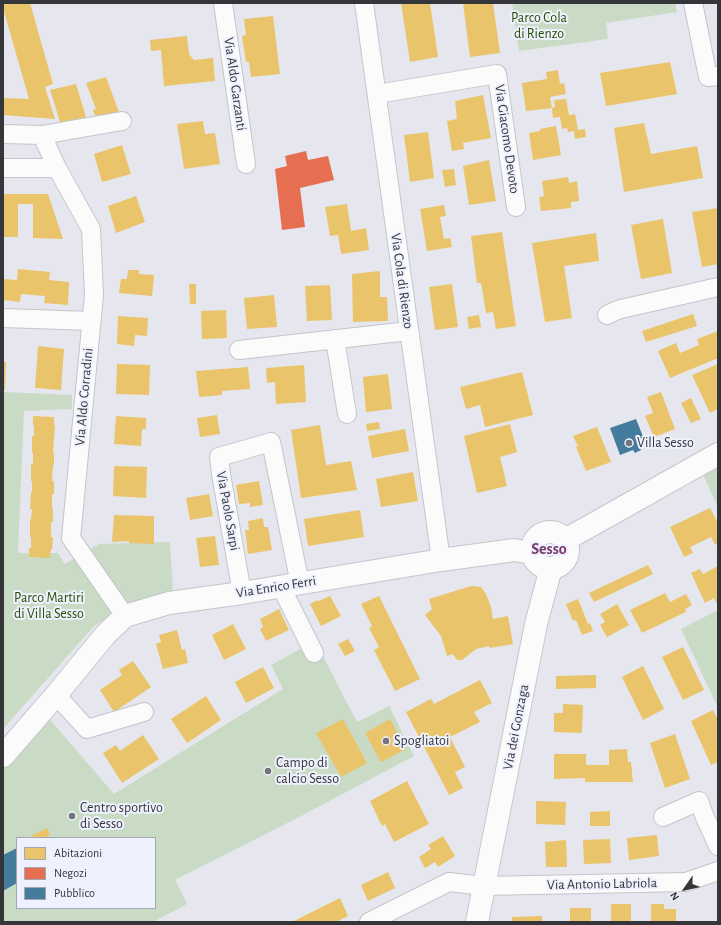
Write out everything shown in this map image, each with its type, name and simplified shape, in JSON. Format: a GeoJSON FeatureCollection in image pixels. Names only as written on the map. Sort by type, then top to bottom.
{"type":"FeatureCollection","features":[{"type":"Feature","properties":{"kind":"main road"},"geometry":{"type":"LineString","coordinates":[[565,540],[718,454]]}},
{"type":"Feature","properties":{"kind":"main road"},"geometry":{"type":"LineString","coordinates":[[547,532],[554,532],[565,540],[568,547],[568,554],[564,561],[558,566],[551,568],[544,567],[538,564],[534,559],[532,546],[535,539],[540,535],[547,532]]}},
{"type":"Feature","properties":{"kind":"main road","name":"Via Enrico Ferri"},"geometry":{"type":"LineString","coordinates":[[3,756],[106,634],[125,616],[169,603],[242,593],[441,560],[514,550],[532,552]]}},
{"type":"Feature","properties":{"kind":"main road","name":"Via dei Gonzaga"},"geometry":{"type":"LineString","coordinates":[[477,922],[536,624],[551,568]]}},
{"type":"Feature","properties":{"kind":"street","name":"Via Aldo Garzanti"},"geometry":{"type":"LineString","coordinates":[[223,3],[246,164]]}},
{"type":"Feature","properties":{"kind":"street","name":"Via Cola di Rienzo"},"geometry":{"type":"LineString","coordinates":[[364,3],[441,560]]}},
{"type":"Feature","properties":{"kind":"street"},"geometry":{"type":"LineString","coordinates":[[693,3],[713,77]]}},
{"type":"Feature","properties":{"kind":"street","name":"Via Giacomo Devoto"},"geometry":{"type":"LineString","coordinates":[[376,94],[497,74],[516,207]]}},
{"type":"Feature","properties":{"kind":"street"},"geometry":{"type":"LineString","coordinates":[[3,134],[42,135],[122,121]]}},
{"type":"Feature","properties":{"kind":"street","name":"Via Aldo Corradini"},"geometry":{"type":"LineString","coordinates":[[42,135],[57,168],[91,229],[94,295],[71,538],[125,616]]}},
{"type":"Feature","properties":{"kind":"street"},"geometry":{"type":"LineString","coordinates":[[3,168],[57,168]]}},
{"type":"Feature","properties":{"kind":"street"},"geometry":{"type":"LineString","coordinates":[[607,315],[615,311],[718,287]]}},
{"type":"Feature","properties":{"kind":"street"},"geometry":{"type":"LineString","coordinates":[[3,318],[91,321]]}},
{"type":"Feature","properties":{"kind":"street"},"geometry":{"type":"LineString","coordinates":[[239,350],[409,331]]}},
{"type":"Feature","properties":{"kind":"street"},"geometry":{"type":"LineString","coordinates":[[335,339],[347,414]]}},
{"type":"Feature","properties":{"kind":"street","name":"Via Paolo Sarpi"},"geometry":{"type":"LineString","coordinates":[[242,593],[219,457],[271,442],[290,585]]}},
{"type":"Feature","properties":{"kind":"street"},"geometry":{"type":"LineString","coordinates":[[290,585],[314,653]]}},
{"type":"Feature","properties":{"kind":"street"},"geometry":{"type":"LineString","coordinates":[[56,695],[87,729],[144,712]]}},
{"type":"Feature","properties":{"kind":"street"},"geometry":{"type":"LineString","coordinates":[[663,817],[698,801],[718,846]]}},
{"type":"Feature","properties":{"kind":"street","name":"Via Antonio Labriola"},"geometry":{"type":"LineString","coordinates":[[484,886],[686,882],[718,871]]}},
{"type":"Feature","properties":{"kind":"street"},"geometry":{"type":"LineString","coordinates":[[369,922],[449,882],[484,886]]}},
{"type":"Feature","properties":{"kind":"green space","name":"Parco Cola di Rienzo"},"geometry":{"type":"Polygon","coordinates":[[[512,3],[675,3],[677,12],[606,23],[608,39],[519,51],[512,3]]]}},
{"type":"Feature","properties":{"kind":"green space","name":"Parco Martiri di Villa Sesso"},"geometry":{"type":"Polygon","coordinates":[[[3,392],[72,395],[72,409],[24,411],[18,553],[58,553],[65,564],[99,544],[170,542],[173,591],[150,597],[108,617],[94,626],[3,729],[3,392]]]}},
{"type":"Feature","properties":{"kind":"green space"},"geometry":{"type":"Polygon","coordinates":[[[718,466],[718,508],[703,474],[718,466]]]}},
{"type":"Feature","properties":{"kind":"green space"},"geometry":{"type":"Polygon","coordinates":[[[718,610],[718,708],[681,629],[718,610]]]}},
{"type":"Feature","properties":{"kind":"green space","name":"Campo di calcio Sesso"},"geometry":{"type":"Polygon","coordinates":[[[315,641],[357,722],[389,706],[414,756],[305,814],[175,880],[187,904],[153,922],[3,922],[3,764],[46,715],[114,794],[283,689],[271,665],[315,641]]]}},
{"type":"Feature","properties":{"kind":"building: Abitazioni"},"geometry":{"type":"Polygon","coordinates":[[[3,3],[30,3],[53,84],[45,87],[55,119],[3,115],[3,98],[29,99],[3,8],[3,3]]]}},
{"type":"Feature","properties":{"kind":"building: Abitazioni"},"geometry":{"type":"Polygon","coordinates":[[[401,3],[430,3],[438,57],[410,62],[401,3]]]}},
{"type":"Feature","properties":{"kind":"building: Abitazioni"},"geometry":{"type":"Polygon","coordinates":[[[463,3],[493,3],[500,53],[470,57],[463,3]]]}},
{"type":"Feature","properties":{"kind":"building: Abitazioni"},"geometry":{"type":"Polygon","coordinates":[[[273,16],[280,74],[251,77],[249,62],[246,62],[242,36],[246,35],[244,19],[273,16]]]}},
{"type":"Feature","properties":{"kind":"building: Abitazioni"},"geometry":{"type":"Polygon","coordinates":[[[187,36],[189,54],[194,60],[213,58],[215,81],[164,86],[161,50],[151,51],[150,40],[187,36]]]}},
{"type":"Feature","properties":{"kind":"building: Abitazioni"},"geometry":{"type":"Polygon","coordinates":[[[670,62],[677,94],[606,106],[600,73],[670,62]]]}},
{"type":"Feature","properties":{"kind":"building: Abitazioni"},"geometry":{"type":"Polygon","coordinates":[[[558,70],[560,84],[564,83],[566,94],[550,97],[552,108],[526,111],[522,83],[547,79],[546,72],[558,70]]]}},
{"type":"Feature","properties":{"kind":"building: Abitazioni"},"geometry":{"type":"Polygon","coordinates":[[[106,77],[119,112],[97,120],[93,110],[96,109],[86,83],[106,77]]]}},
{"type":"Feature","properties":{"kind":"building: Abitazioni"},"geometry":{"type":"Polygon","coordinates":[[[76,84],[87,120],[62,128],[50,90],[76,84]]]}},
{"type":"Feature","properties":{"kind":"building: Abitazioni"},"geometry":{"type":"Polygon","coordinates":[[[483,95],[491,138],[463,143],[464,149],[452,151],[447,121],[457,119],[455,101],[483,95]]]}},
{"type":"Feature","properties":{"kind":"building: Abitazioni"},"geometry":{"type":"Polygon","coordinates":[[[566,99],[569,115],[575,114],[578,130],[585,129],[586,137],[575,139],[574,131],[568,132],[567,128],[562,129],[560,117],[553,118],[552,108],[555,107],[554,100],[566,99]]]}},
{"type":"Feature","properties":{"kind":"building: Abitazioni"},"geometry":{"type":"Polygon","coordinates":[[[203,121],[205,134],[215,133],[220,164],[184,169],[177,124],[203,121]]]}},
{"type":"Feature","properties":{"kind":"building: Abitazioni"},"geometry":{"type":"Polygon","coordinates":[[[644,123],[651,154],[697,146],[703,178],[624,192],[614,128],[644,123]]]}},
{"type":"Feature","properties":{"kind":"building: Abitazioni"},"geometry":{"type":"Polygon","coordinates":[[[556,126],[561,155],[533,160],[529,133],[556,126]]]}},
{"type":"Feature","properties":{"kind":"building: Abitazioni"},"geometry":{"type":"Polygon","coordinates":[[[428,132],[434,178],[410,182],[404,135],[428,132]]]}},
{"type":"Feature","properties":{"kind":"building: Abitazioni"},"geometry":{"type":"Polygon","coordinates":[[[122,145],[131,174],[102,182],[94,154],[122,145]]]}},
{"type":"Feature","properties":{"kind":"building: Abitazioni"},"geometry":{"type":"Polygon","coordinates":[[[489,160],[496,201],[469,205],[463,166],[489,160]]]}},
{"type":"Feature","properties":{"kind":"building: Abitazioni"},"geometry":{"type":"Polygon","coordinates":[[[454,169],[456,185],[445,187],[442,170],[454,169]]]}},
{"type":"Feature","properties":{"kind":"building: Abitazioni"},"geometry":{"type":"Polygon","coordinates":[[[568,177],[569,183],[577,181],[579,201],[571,202],[571,208],[541,211],[539,197],[544,196],[542,181],[568,177]]]}},
{"type":"Feature","properties":{"kind":"building: Abitazioni"},"geometry":{"type":"Polygon","coordinates":[[[3,194],[48,194],[63,239],[33,238],[33,204],[18,204],[18,237],[3,237],[3,194]]]}},
{"type":"Feature","properties":{"kind":"building: Abitazioni"},"geometry":{"type":"Polygon","coordinates":[[[136,196],[145,222],[116,233],[108,206],[136,196]]]}},
{"type":"Feature","properties":{"kind":"building: Abitazioni"},"geometry":{"type":"Polygon","coordinates":[[[347,204],[351,231],[366,228],[369,250],[341,254],[338,235],[330,236],[325,207],[347,204]]]}},
{"type":"Feature","properties":{"kind":"building: Abitazioni"},"geometry":{"type":"Polygon","coordinates":[[[444,205],[446,216],[440,217],[444,239],[450,238],[452,247],[427,251],[420,209],[444,205]]]}},
{"type":"Feature","properties":{"kind":"building: Abitazioni"},"geometry":{"type":"Polygon","coordinates":[[[718,208],[718,264],[702,267],[692,212],[718,208]]]}},
{"type":"Feature","properties":{"kind":"building: Abitazioni"},"geometry":{"type":"Polygon","coordinates":[[[663,219],[672,273],[641,279],[631,225],[663,219]]]}},
{"type":"Feature","properties":{"kind":"building: Abitazioni"},"geometry":{"type":"Polygon","coordinates":[[[502,232],[516,326],[496,329],[493,312],[486,313],[481,283],[477,283],[471,236],[502,232]]]}},
{"type":"Feature","properties":{"kind":"building: Abitazioni"},"geometry":{"type":"Polygon","coordinates":[[[596,233],[599,261],[564,266],[572,318],[545,322],[532,243],[596,233]]]}},
{"type":"Feature","properties":{"kind":"building: Abitazioni"},"geometry":{"type":"Polygon","coordinates":[[[18,269],[50,272],[49,280],[69,282],[68,305],[44,303],[45,296],[21,294],[20,302],[3,300],[3,279],[17,280],[18,269]]]}},
{"type":"Feature","properties":{"kind":"building: Abitazioni"},"geometry":{"type":"Polygon","coordinates":[[[128,270],[139,270],[139,274],[154,275],[152,296],[119,293],[121,279],[127,279],[128,270]]]}},
{"type":"Feature","properties":{"kind":"building: Abitazioni"},"geometry":{"type":"Polygon","coordinates":[[[380,271],[380,297],[387,297],[388,321],[353,322],[352,274],[380,271]]]}},
{"type":"Feature","properties":{"kind":"building: Abitazioni"},"geometry":{"type":"Polygon","coordinates":[[[189,284],[196,284],[196,304],[190,304],[189,284]]]}},
{"type":"Feature","properties":{"kind":"building: Abitazioni"},"geometry":{"type":"Polygon","coordinates":[[[452,284],[458,327],[435,330],[429,287],[452,284]]]}},
{"type":"Feature","properties":{"kind":"building: Abitazioni"},"geometry":{"type":"Polygon","coordinates":[[[330,285],[332,320],[307,321],[305,286],[330,285]]]}},
{"type":"Feature","properties":{"kind":"building: Abitazioni"},"geometry":{"type":"Polygon","coordinates":[[[274,295],[277,327],[247,329],[244,298],[274,295]]]}},
{"type":"Feature","properties":{"kind":"building: Abitazioni"},"geometry":{"type":"Polygon","coordinates":[[[226,310],[227,338],[202,339],[201,311],[226,310]]]}},
{"type":"Feature","properties":{"kind":"building: Abitazioni"},"geometry":{"type":"Polygon","coordinates":[[[693,314],[697,326],[646,342],[642,331],[693,314]]]}},
{"type":"Feature","properties":{"kind":"building: Abitazioni"},"geometry":{"type":"Polygon","coordinates":[[[479,315],[481,327],[469,329],[467,317],[479,315]]]}},
{"type":"Feature","properties":{"kind":"building: Abitazioni"},"geometry":{"type":"Polygon","coordinates":[[[118,316],[148,318],[147,336],[135,335],[134,346],[117,344],[118,316]]]}},
{"type":"Feature","properties":{"kind":"building: Abitazioni"},"geometry":{"type":"Polygon","coordinates":[[[718,331],[718,358],[670,378],[658,351],[676,343],[680,353],[699,345],[697,339],[718,331]]]}},
{"type":"Feature","properties":{"kind":"building: Abitazioni"},"geometry":{"type":"Polygon","coordinates":[[[38,346],[64,349],[61,390],[35,388],[38,346]]]}},
{"type":"Feature","properties":{"kind":"building: Abitazioni"},"geometry":{"type":"Polygon","coordinates":[[[3,362],[6,362],[5,390],[3,390],[3,362]]]}},
{"type":"Feature","properties":{"kind":"building: Abitazioni"},"geometry":{"type":"Polygon","coordinates":[[[117,364],[150,365],[149,395],[116,394],[117,364]]]}},
{"type":"Feature","properties":{"kind":"building: Abitazioni"},"geometry":{"type":"Polygon","coordinates":[[[718,364],[718,409],[710,413],[692,375],[718,364]]]}},
{"type":"Feature","properties":{"kind":"building: Abitazioni"},"geometry":{"type":"Polygon","coordinates":[[[304,365],[306,402],[276,404],[275,382],[267,383],[266,368],[304,365]]]}},
{"type":"Feature","properties":{"kind":"building: Abitazioni"},"geometry":{"type":"Polygon","coordinates":[[[248,367],[250,389],[222,391],[222,395],[199,397],[196,371],[248,367]]]}},
{"type":"Feature","properties":{"kind":"building: Abitazioni"},"geometry":{"type":"Polygon","coordinates":[[[522,372],[533,415],[485,427],[480,405],[466,409],[460,387],[522,372]]]}},
{"type":"Feature","properties":{"kind":"building: Abitazioni"},"geometry":{"type":"Polygon","coordinates":[[[388,374],[392,409],[366,412],[363,377],[388,374]]]}},
{"type":"Feature","properties":{"kind":"building: Abitazioni"},"geometry":{"type":"Polygon","coordinates":[[[661,392],[675,429],[654,437],[645,416],[653,413],[647,397],[661,392]]]}},
{"type":"Feature","properties":{"kind":"building: Abitazioni"},"geometry":{"type":"Polygon","coordinates":[[[691,398],[701,419],[691,423],[681,403],[691,398]]]}},
{"type":"Feature","properties":{"kind":"building: Abitazioni"},"geometry":{"type":"Polygon","coordinates":[[[217,415],[220,434],[200,437],[197,418],[217,415]]]}},
{"type":"Feature","properties":{"kind":"building: Abitazioni"},"geometry":{"type":"Polygon","coordinates":[[[33,416],[54,417],[55,425],[52,481],[54,481],[54,494],[52,494],[53,522],[51,522],[51,537],[53,537],[50,558],[29,557],[29,548],[31,548],[30,519],[32,509],[30,509],[32,492],[31,464],[33,464],[32,436],[34,436],[33,416]]]}},
{"type":"Feature","properties":{"kind":"building: Abitazioni"},"geometry":{"type":"Polygon","coordinates":[[[116,416],[146,418],[146,429],[142,429],[141,446],[114,444],[116,416]]]}},
{"type":"Feature","properties":{"kind":"building: Abitazioni"},"geometry":{"type":"Polygon","coordinates":[[[379,422],[380,429],[367,431],[366,424],[379,422]]]}},
{"type":"Feature","properties":{"kind":"building: Abitazioni"},"geometry":{"type":"Polygon","coordinates":[[[510,424],[517,452],[500,457],[507,486],[477,493],[464,436],[510,424]]]}},
{"type":"Feature","properties":{"kind":"building: Abitazioni"},"geometry":{"type":"Polygon","coordinates":[[[320,425],[326,465],[351,461],[357,490],[301,498],[291,430],[320,425]]]}},
{"type":"Feature","properties":{"kind":"building: Abitazioni"},"geometry":{"type":"Polygon","coordinates":[[[597,427],[611,462],[586,471],[576,447],[578,446],[573,436],[597,427]]]}},
{"type":"Feature","properties":{"kind":"building: Abitazioni"},"geometry":{"type":"Polygon","coordinates":[[[405,429],[409,451],[372,458],[368,436],[405,429]]]}},
{"type":"Feature","properties":{"kind":"building: Abitazioni"},"geometry":{"type":"Polygon","coordinates":[[[114,466],[147,467],[146,498],[113,496],[114,466]]]}},
{"type":"Feature","properties":{"kind":"building: Abitazioni"},"geometry":{"type":"Polygon","coordinates":[[[413,472],[418,501],[381,507],[376,479],[413,472]]]}},
{"type":"Feature","properties":{"kind":"building: Abitazioni"},"geometry":{"type":"Polygon","coordinates":[[[259,481],[263,505],[250,507],[250,503],[239,504],[236,485],[259,481]]]}},
{"type":"Feature","properties":{"kind":"building: Abitazioni"},"geometry":{"type":"Polygon","coordinates":[[[209,494],[213,516],[190,520],[186,498],[209,494]]]}},
{"type":"Feature","properties":{"kind":"building: Abitazioni"},"geometry":{"type":"Polygon","coordinates":[[[710,508],[718,523],[718,543],[715,545],[711,537],[690,547],[693,553],[684,557],[670,527],[710,508]]]}},
{"type":"Feature","properties":{"kind":"building: Abitazioni"},"geometry":{"type":"Polygon","coordinates":[[[360,510],[364,537],[308,546],[304,519],[360,510]]]}},
{"type":"Feature","properties":{"kind":"building: Abitazioni"},"geometry":{"type":"Polygon","coordinates":[[[114,515],[154,516],[154,544],[129,543],[129,541],[112,542],[114,515]]]}},
{"type":"Feature","properties":{"kind":"building: Abitazioni"},"geometry":{"type":"Polygon","coordinates":[[[263,518],[264,527],[268,527],[272,550],[248,554],[245,530],[249,530],[248,521],[263,518]]]}},
{"type":"Feature","properties":{"kind":"building: Abitazioni"},"geometry":{"type":"Polygon","coordinates":[[[215,536],[219,565],[200,567],[196,538],[215,536]]]}},
{"type":"Feature","properties":{"kind":"building: Abitazioni"},"geometry":{"type":"Polygon","coordinates":[[[648,565],[653,574],[594,602],[589,593],[648,565]]]}},
{"type":"Feature","properties":{"kind":"building: Abitazioni"},"geometry":{"type":"Polygon","coordinates":[[[718,566],[718,606],[714,598],[705,603],[691,573],[700,569],[703,574],[718,566]]]}},
{"type":"Feature","properties":{"kind":"building: Abitazioni"},"geometry":{"type":"Polygon","coordinates":[[[471,586],[481,587],[486,594],[491,607],[493,619],[508,616],[513,644],[490,648],[489,646],[476,649],[462,660],[457,660],[453,654],[447,656],[441,636],[425,615],[432,609],[429,599],[471,586]]]}},
{"type":"Feature","properties":{"kind":"building: Abitazioni"},"geometry":{"type":"Polygon","coordinates":[[[665,593],[670,602],[686,594],[692,605],[685,609],[686,612],[642,633],[630,610],[665,593]]]}},
{"type":"Feature","properties":{"kind":"building: Abitazioni"},"geometry":{"type":"Polygon","coordinates":[[[330,596],[341,616],[321,626],[310,604],[330,596]]]}},
{"type":"Feature","properties":{"kind":"building: Abitazioni"},"geometry":{"type":"Polygon","coordinates":[[[379,596],[420,679],[395,691],[374,650],[379,647],[369,628],[372,626],[361,604],[379,596]]]}},
{"type":"Feature","properties":{"kind":"building: Abitazioni"},"geometry":{"type":"Polygon","coordinates":[[[578,599],[588,624],[590,623],[593,631],[582,635],[576,620],[573,621],[566,604],[578,599]]]}},
{"type":"Feature","properties":{"kind":"building: Abitazioni"},"geometry":{"type":"Polygon","coordinates":[[[617,604],[629,625],[607,637],[600,625],[605,622],[600,614],[617,604]]]}},
{"type":"Feature","properties":{"kind":"building: Abitazioni"},"geometry":{"type":"Polygon","coordinates":[[[279,609],[289,630],[266,641],[260,629],[263,627],[260,619],[279,609]]]}},
{"type":"Feature","properties":{"kind":"building: Abitazioni"},"geometry":{"type":"Polygon","coordinates":[[[233,624],[246,649],[224,660],[212,635],[233,624]]]}},
{"type":"Feature","properties":{"kind":"building: Abitazioni"},"geometry":{"type":"Polygon","coordinates":[[[177,630],[182,650],[185,649],[188,663],[163,669],[156,644],[161,642],[159,635],[177,630]]]}},
{"type":"Feature","properties":{"kind":"building: Abitazioni"},"geometry":{"type":"Polygon","coordinates":[[[348,639],[355,651],[345,656],[338,644],[348,639]]]}},
{"type":"Feature","properties":{"kind":"building: Abitazioni"},"geometry":{"type":"Polygon","coordinates":[[[683,647],[704,690],[683,700],[662,657],[683,647]]]}},
{"type":"Feature","properties":{"kind":"building: Abitazioni"},"geometry":{"type":"Polygon","coordinates":[[[133,661],[151,687],[114,712],[100,690],[122,675],[119,670],[133,661]]]}},
{"type":"Feature","properties":{"kind":"building: Abitazioni"},"geometry":{"type":"Polygon","coordinates":[[[643,666],[664,709],[643,720],[622,677],[643,666]]]}},
{"type":"Feature","properties":{"kind":"building: Abitazioni"},"geometry":{"type":"Polygon","coordinates":[[[263,667],[274,688],[246,703],[235,682],[263,667]]]}},
{"type":"Feature","properties":{"kind":"building: Abitazioni"},"geometry":{"type":"Polygon","coordinates":[[[596,675],[596,688],[556,689],[556,676],[596,675]]]}},
{"type":"Feature","properties":{"kind":"building: Abitazioni"},"geometry":{"type":"Polygon","coordinates":[[[480,680],[492,703],[474,712],[480,722],[450,737],[465,767],[455,772],[463,788],[449,795],[406,712],[431,699],[434,704],[480,680]]]}},
{"type":"Feature","properties":{"kind":"building: Abitazioni"},"geometry":{"type":"Polygon","coordinates":[[[206,696],[221,720],[187,743],[171,719],[206,696]]]}},
{"type":"Feature","properties":{"kind":"building: Abitazioni"},"geometry":{"type":"Polygon","coordinates":[[[563,704],[583,705],[582,733],[554,732],[554,713],[563,713],[563,704]]]}},
{"type":"Feature","properties":{"kind":"building: Abitazioni"},"geometry":{"type":"Polygon","coordinates":[[[713,710],[718,720],[718,762],[711,765],[691,721],[713,710]]]}},
{"type":"Feature","properties":{"kind":"building: Abitazioni"},"geometry":{"type":"Polygon","coordinates":[[[343,719],[367,763],[341,777],[316,733],[343,719]]]}},
{"type":"Feature","properties":{"kind":"building: Abitazioni","name":"Spogliatoi"},"geometry":{"type":"Polygon","coordinates":[[[390,719],[406,749],[381,762],[365,733],[390,719]]]}},
{"type":"Feature","properties":{"kind":"building: Abitazioni"},"geometry":{"type":"Polygon","coordinates":[[[675,734],[690,779],[665,788],[650,743],[675,734]]]}},
{"type":"Feature","properties":{"kind":"building: Abitazioni"},"geometry":{"type":"Polygon","coordinates":[[[143,735],[159,759],[122,783],[103,753],[116,745],[120,751],[143,735]]]}},
{"type":"Feature","properties":{"kind":"building: Abitazioni"},"geometry":{"type":"Polygon","coordinates":[[[627,749],[628,762],[631,762],[633,782],[585,782],[585,778],[554,779],[554,754],[586,754],[586,765],[609,765],[609,750],[627,749]]]}},
{"type":"Feature","properties":{"kind":"building: Abitazioni"},"geometry":{"type":"Polygon","coordinates":[[[407,781],[429,824],[394,842],[385,824],[382,826],[370,801],[407,781]]]}},
{"type":"Feature","properties":{"kind":"building: Abitazioni"},"geometry":{"type":"Polygon","coordinates":[[[536,801],[566,802],[565,825],[536,824],[536,801]]]}},
{"type":"Feature","properties":{"kind":"building: Abitazioni"},"geometry":{"type":"Polygon","coordinates":[[[610,811],[610,826],[590,826],[590,812],[610,811]]]}},
{"type":"Feature","properties":{"kind":"building: Abitazioni"},"geometry":{"type":"Polygon","coordinates":[[[47,828],[50,835],[47,837],[31,836],[47,828]]]}},
{"type":"Feature","properties":{"kind":"building: Abitazioni"},"geometry":{"type":"Polygon","coordinates":[[[657,835],[659,856],[629,860],[627,838],[657,835]]]}},
{"type":"Feature","properties":{"kind":"building: Abitazioni"},"geometry":{"type":"Polygon","coordinates":[[[443,836],[455,856],[438,867],[435,862],[425,868],[419,857],[431,849],[428,845],[443,836]]]}},
{"type":"Feature","properties":{"kind":"building: Abitazioni"},"geometry":{"type":"Polygon","coordinates":[[[610,839],[611,863],[584,864],[583,840],[610,839]]]}},
{"type":"Feature","properties":{"kind":"building: Abitazioni"},"geometry":{"type":"Polygon","coordinates":[[[566,840],[567,867],[546,867],[545,842],[566,840]]]}},
{"type":"Feature","properties":{"kind":"building: Abitazioni"},"geometry":{"type":"Polygon","coordinates":[[[388,872],[395,888],[368,901],[361,885],[388,872]]]}},
{"type":"Feature","properties":{"kind":"building: Abitazioni"},"geometry":{"type":"Polygon","coordinates":[[[340,898],[348,916],[336,922],[292,922],[340,898]]]}},
{"type":"Feature","properties":{"kind":"building: Abitazioni"},"geometry":{"type":"Polygon","coordinates":[[[611,904],[631,904],[631,922],[611,922],[611,904]]]}},
{"type":"Feature","properties":{"kind":"building: Abitazioni"},"geometry":{"type":"Polygon","coordinates":[[[651,904],[664,904],[664,909],[676,909],[676,922],[651,922],[651,904]]]}},
{"type":"Feature","properties":{"kind":"building: Abitazioni"},"geometry":{"type":"Polygon","coordinates":[[[570,908],[591,908],[591,922],[570,922],[570,908]]]}},
{"type":"Feature","properties":{"kind":"building: Abitazioni"},"geometry":{"type":"Polygon","coordinates":[[[542,916],[542,922],[512,922],[512,917],[542,916]]]}},
{"type":"Feature","properties":{"kind":"building: Negozi"},"geometry":{"type":"Polygon","coordinates":[[[306,151],[308,160],[328,156],[334,180],[300,188],[305,227],[282,230],[275,169],[287,166],[285,156],[306,151]]]}},
{"type":"Feature","properties":{"kind":"building: Pubblico"},"geometry":{"type":"Polygon","coordinates":[[[636,419],[646,444],[640,446],[641,450],[635,453],[633,450],[620,455],[610,428],[636,419]]]}},
{"type":"Feature","properties":{"kind":"building: Pubblico"},"geometry":{"type":"Polygon","coordinates":[[[16,848],[16,884],[3,891],[3,855],[16,848]]]}},
{"type":"Feature","properties":{"kind":"place","name":"Villa Sesso"},"geometry":{"type":"Point","coordinates":[629,443]}},
{"type":"Feature","properties":{"kind":"place","name":"Spogliatoi"},"geometry":{"type":"Point","coordinates":[386,741]}},
{"type":"Feature","properties":{"kind":"place","name":"Campo di calcio Sesso"},"geometry":{"type":"Point","coordinates":[268,771]}},
{"type":"Feature","properties":{"kind":"place","name":"Centro sportivo di Sesso"},"geometry":{"type":"Point","coordinates":[72,816]}},
{"type":"Feature","properties":{"kind":"district","name":"Sesso"},"geometry":{"type":"Point","coordinates":[549,549]}}]}
